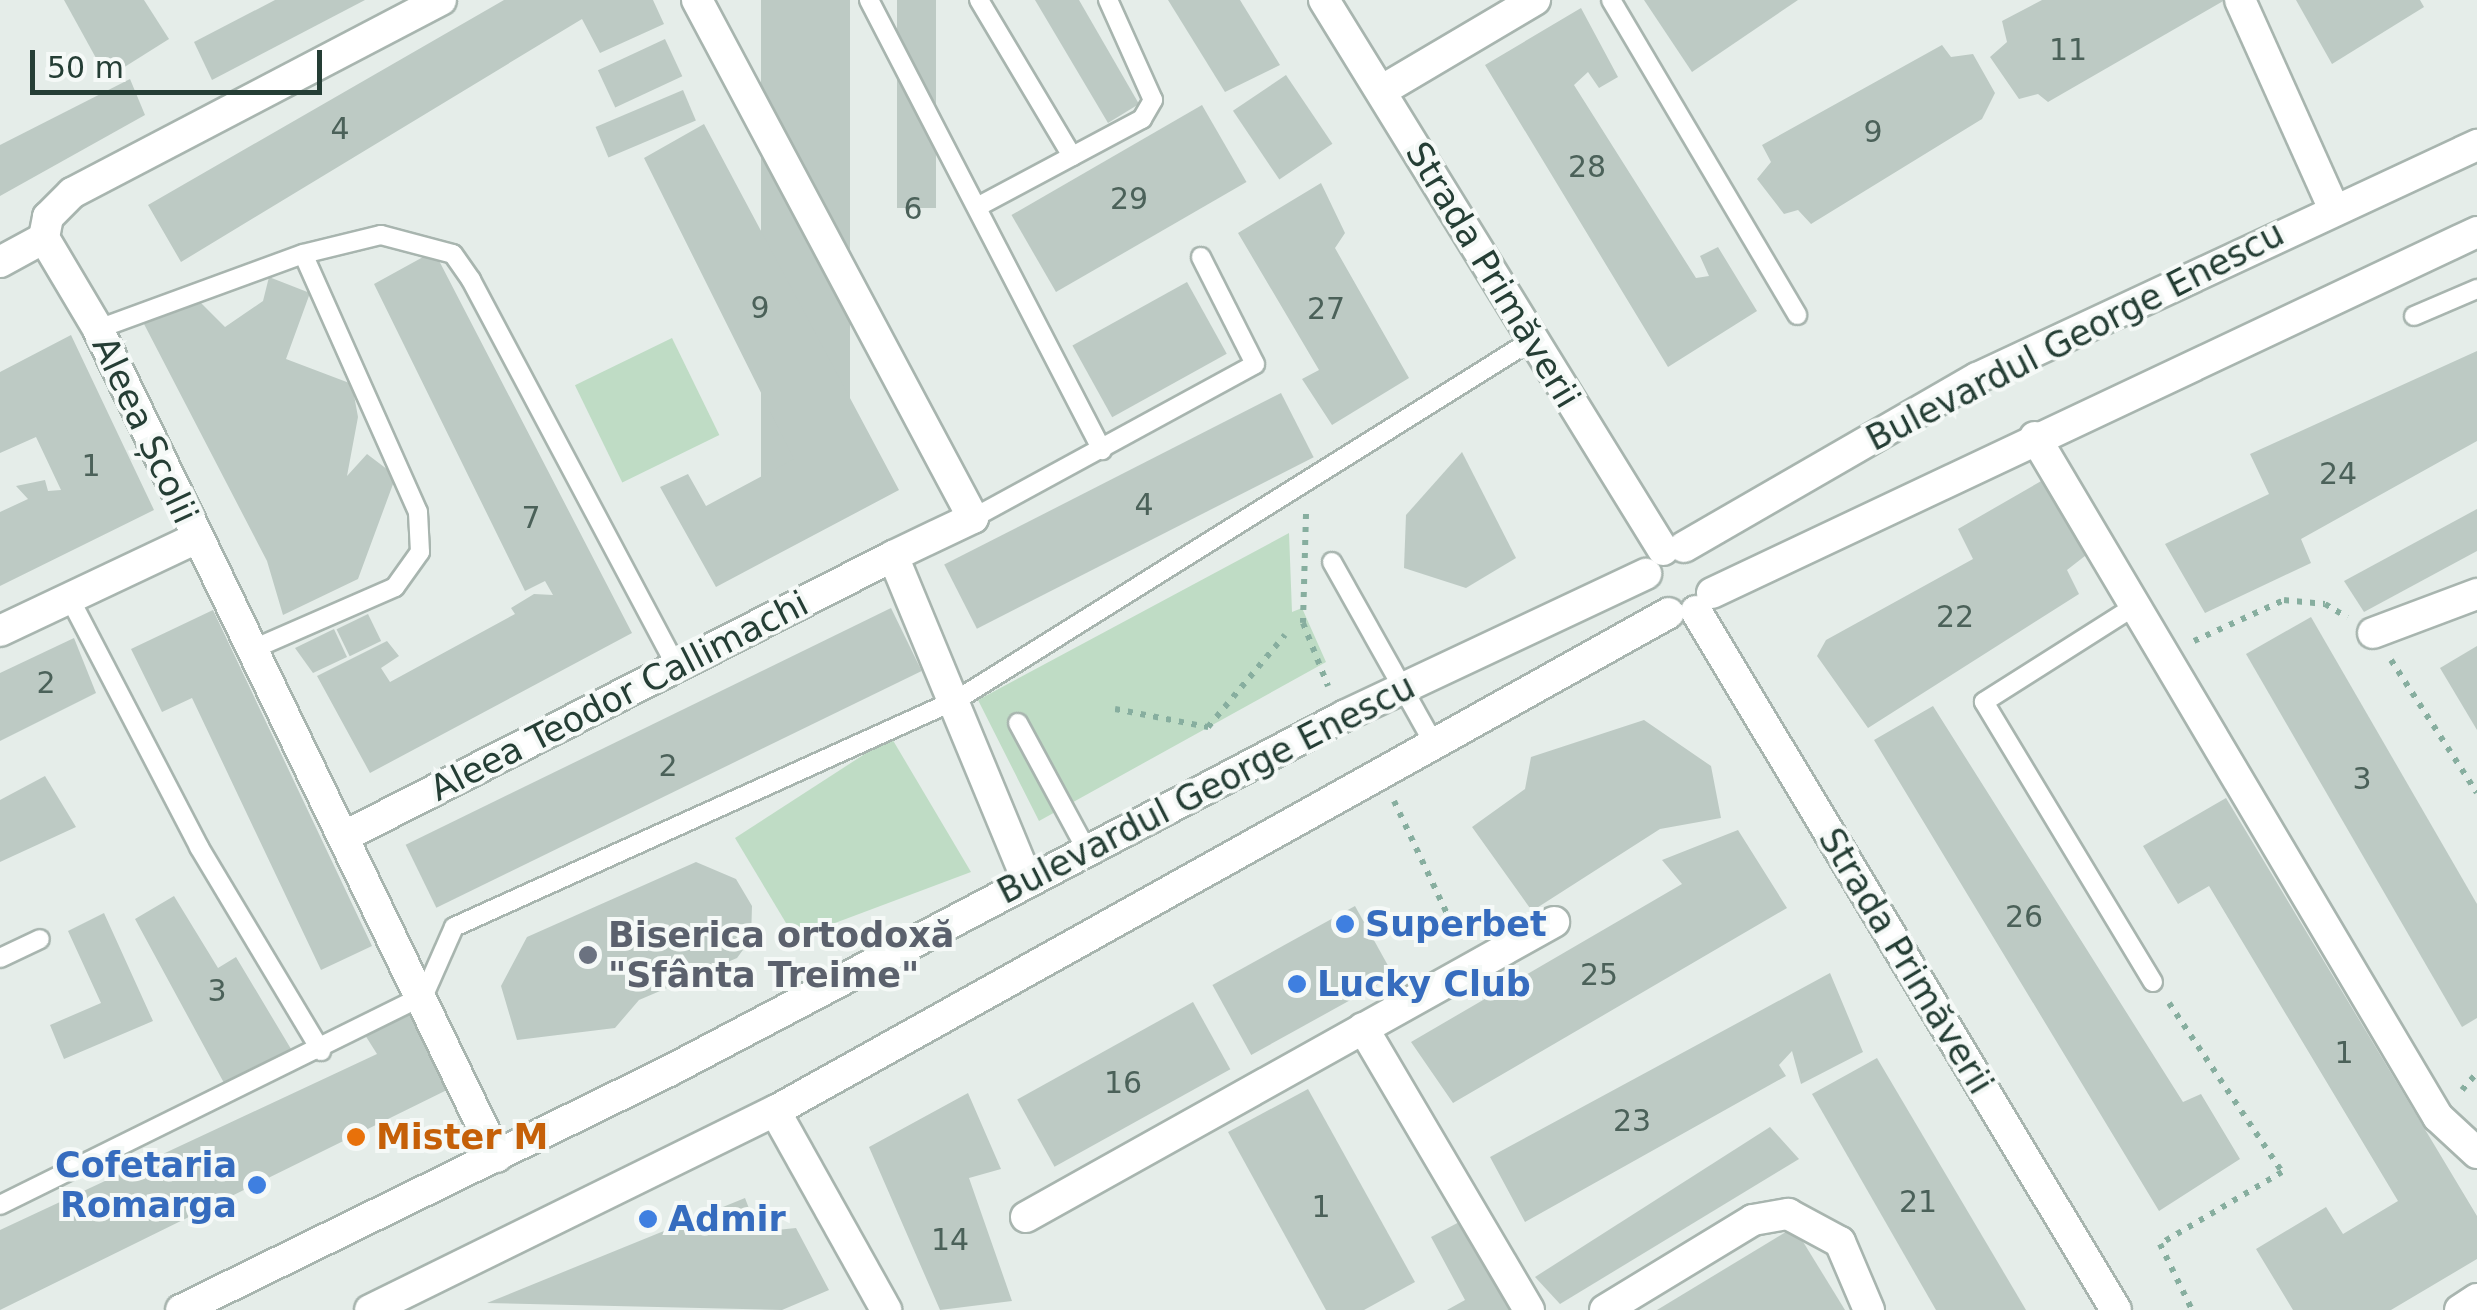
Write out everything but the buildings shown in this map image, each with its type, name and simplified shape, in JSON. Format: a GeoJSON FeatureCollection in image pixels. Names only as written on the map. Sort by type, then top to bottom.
{"type":"FeatureCollection","features":[{"type":"Feature","properties":{"kind":"main road"},"geometry":{"type":"LineString","coordinates":[[0,262],[44,238],[48,217],[72,193],[441,0]]}},
{"type":"Feature","properties":{"kind":"main road"},"geometry":{"type":"LineString","coordinates":[[697,0],[973,518]]}},
{"type":"Feature","properties":{"kind":"main road","name":"Strada Primăverii"},"geometry":{"type":"LineString","coordinates":[[1324,0],[1664,557]]}},
{"type":"Feature","properties":{"kind":"main road"},"geometry":{"type":"LineString","coordinates":[[1381,91],[1536,0]]}},
{"type":"Feature","properties":{"kind":"main road"},"geometry":{"type":"LineString","coordinates":[[2240,0],[2333,207]]}},
{"type":"Feature","properties":{"kind":"main road","name":"Bulevardul George Enescu"},"geometry":{"type":"LineString","coordinates":[[181,1310],[497,1157],[1344,716],[1664,557],[1977,378],[2333,207],[2477,145]]}},
{"type":"Feature","properties":{"kind":"main road","name":"Bulevardul George Enescu"},"geometry":{"type":"LineString","coordinates":[[370,1310],[775,1111],[1380,773],[1692,606],[2035,437],[2477,232]]}},
{"type":"Feature","properties":{"kind":"main road","name":"Aleea Școlii"},"geometry":{"type":"LineString","coordinates":[[0,631],[197,538],[98,328],[44,238]]}},
{"type":"Feature","properties":{"kind":"main road"},"geometry":{"type":"LineString","coordinates":[[2035,437],[2438,1117],[2477,1154]]}},
{"type":"Feature","properties":{"kind":"main road","name":"Aleea Teodor Callimachi"},"geometry":{"type":"LineString","coordinates":[[345,836],[676,665],[973,518]]}},
{"type":"Feature","properties":{"kind":"main road"},"geometry":{"type":"LineString","coordinates":[[197,538],[424,995],[497,1157]]}},
{"type":"Feature","properties":{"kind":"main road"},"geometry":{"type":"LineString","coordinates":[[893,556],[958,699],[1027,880]]}},
{"type":"Feature","properties":{"kind":"main road"},"geometry":{"type":"LineString","coordinates":[[1664,557],[1709,562],[1692,606],[1652,602],[1664,557]]}},
{"type":"Feature","properties":{"kind":"main road"},"geometry":{"type":"LineString","coordinates":[[2373,633],[2477,594]]}},
{"type":"Feature","properties":{"kind":"main road","name":"Strada Primăverii"},"geometry":{"type":"LineString","coordinates":[[1692,606],[2116,1310]]}},
{"type":"Feature","properties":{"kind":"main road"},"geometry":{"type":"LineString","coordinates":[[1026,1217],[1554,922]]}},
{"type":"Feature","properties":{"kind":"main road"},"geometry":{"type":"LineString","coordinates":[[1364,1028],[1528,1310]]}},
{"type":"Feature","properties":{"kind":"main road"},"geometry":{"type":"LineString","coordinates":[[775,1111],[886,1310]]}},
{"type":"Feature","properties":{"kind":"main road"},"geometry":{"type":"LineString","coordinates":[[1605,1310],[1752,1220],[1788,1214],[1840,1242],[1869,1310]]}},
{"type":"Feature","properties":{"kind":"main road"},"geometry":{"type":"LineString","coordinates":[[2460,1310],[2477,1299]]}},
{"type":"Feature","properties":{"kind":"lane"},"geometry":{"type":"LineString","coordinates":[[869,0],[1102,450]]}},
{"type":"Feature","properties":{"kind":"lane"},"geometry":{"type":"LineString","coordinates":[[979,0],[1072,156]]}},
{"type":"Feature","properties":{"kind":"lane"},"geometry":{"type":"LineString","coordinates":[[979,206],[1142,119],[1154,100],[1108,0]]}},
{"type":"Feature","properties":{"kind":"lane"},"geometry":{"type":"LineString","coordinates":[[1611,0],[1797,315]]}},
{"type":"Feature","properties":{"kind":"lane"},"geometry":{"type":"LineString","coordinates":[[98,328],[303,254],[381,235],[453,254],[676,665]]}},
{"type":"Feature","properties":{"kind":"lane"},"geometry":{"type":"LineString","coordinates":[[251,650],[395,587],[420,552],[418,512],[303,254]]}},
{"type":"Feature","properties":{"kind":"lane","name":"Aleea Teodor Callimachi"},"geometry":{"type":"LineString","coordinates":[[973,518],[1255,364],[1201,257]]}},
{"type":"Feature","properties":{"kind":"lane"},"geometry":{"type":"LineString","coordinates":[[2414,316],[2477,288]]}},
{"type":"Feature","properties":{"kind":"lane"},"geometry":{"type":"LineString","coordinates":[[0,1205],[321,1050],[424,995],[454,927],[958,699],[1315,468],[1532,340]]}},
{"type":"Feature","properties":{"kind":"lane"},"geometry":{"type":"LineString","coordinates":[[1332,562],[1434,744]]}},
{"type":"Feature","properties":{"kind":"lane"},"geometry":{"type":"LineString","coordinates":[[70,597],[198,847],[321,1050]]}},
{"type":"Feature","properties":{"kind":"lane"},"geometry":{"type":"LineString","coordinates":[[2136,606],[1984,702],[2153,982]]}},
{"type":"Feature","properties":{"kind":"lane"},"geometry":{"type":"LineString","coordinates":[[1018,723],[1086,849]]}},
{"type":"Feature","properties":{"kind":"lane"},"geometry":{"type":"LineString","coordinates":[[0,958],[40,939]]}},
{"type":"Feature","properties":{"kind":"path"},"geometry":{"type":"LineString","coordinates":[[1315,468],[1301,534],[1303,623],[1344,716]]}},
{"type":"Feature","properties":{"kind":"path"},"geometry":{"type":"LineString","coordinates":[[2168,662],[2204,634],[2284,600],[2325,604],[2373,633],[2477,793]]}},
{"type":"Feature","properties":{"kind":"path"},"geometry":{"type":"LineString","coordinates":[[1114,709],[1208,727],[1285,635]]}},
{"type":"Feature","properties":{"kind":"path"},"geometry":{"type":"LineString","coordinates":[[1380,773],[1473,967]]}},
{"type":"Feature","properties":{"kind":"path"},"geometry":{"type":"LineString","coordinates":[[2153,982],[2282,1172],[2160,1244],[2192,1310]]}},
{"type":"Feature","properties":{"kind":"green space"},"geometry":{"type":"Polygon","coordinates":[[[672,338],[719,435],[622,482],[575,385],[672,338]]]}},
{"type":"Feature","properties":{"kind":"green space"},"geometry":{"type":"Polygon","coordinates":[[[1289,533],[1292,612],[1302,608],[1326,662],[1039,821],[978,700],[1289,533]]]}},
{"type":"Feature","properties":{"kind":"green space"},"geometry":{"type":"Polygon","coordinates":[[[891,737],[971,872],[795,938],[735,838],[891,737]]]}},
{"type":"Feature","properties":{"kind":"place","name":"Superbet"},"geometry":{"type":"Point","coordinates":[1345,924]}},
{"type":"Feature","properties":{"kind":"place","name":"Biserica ortodoxă \"Sfânta Treime\""},"geometry":{"type":"Point","coordinates":[588,955]}},
{"type":"Feature","properties":{"kind":"place","name":"Lucky Club"},"geometry":{"type":"Point","coordinates":[1297,984]}},
{"type":"Feature","properties":{"kind":"place","name":"Mister M"},"geometry":{"type":"Point","coordinates":[356,1137]}},
{"type":"Feature","properties":{"kind":"place","name":"Cofetaria Romarga"},"geometry":{"type":"Point","coordinates":[257,1185]}},
{"type":"Feature","properties":{"kind":"place","name":"Admir"},"geometry":{"type":"Point","coordinates":[648,1219]}}]}
